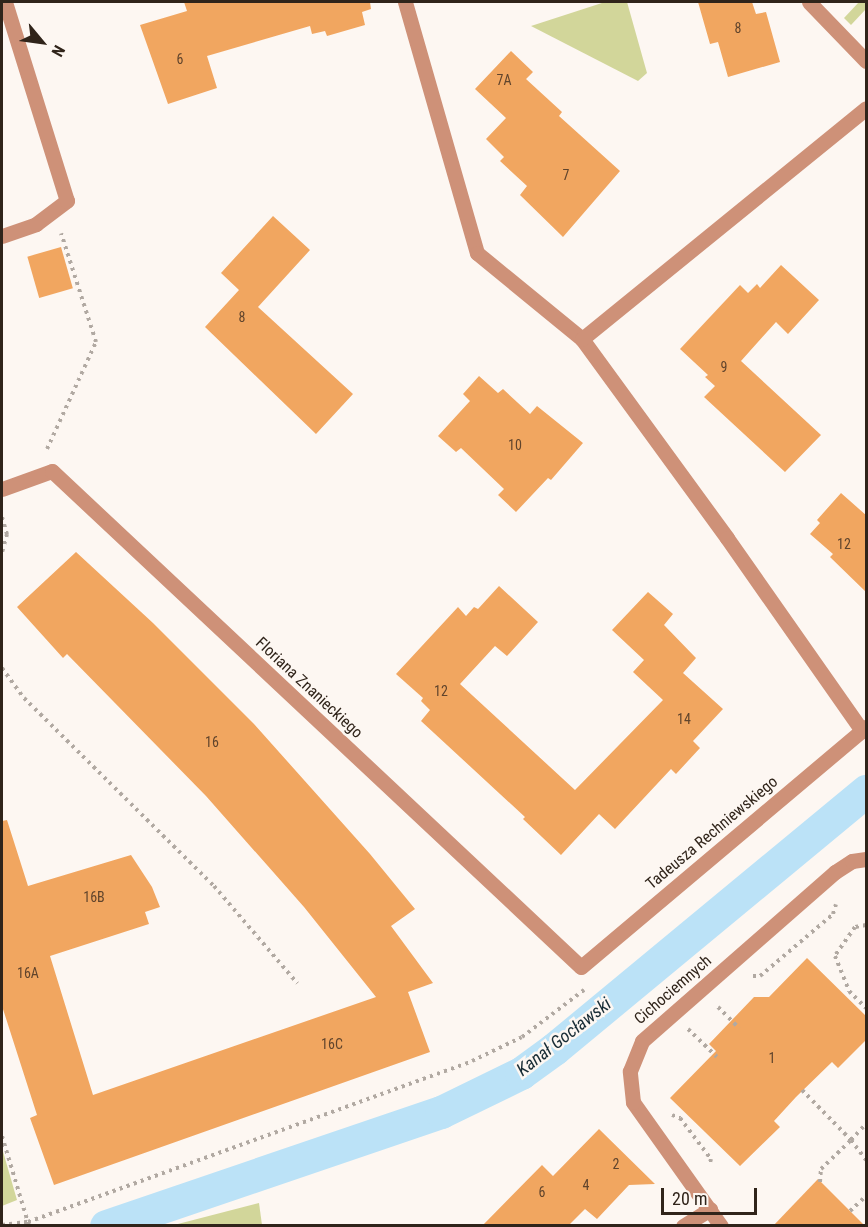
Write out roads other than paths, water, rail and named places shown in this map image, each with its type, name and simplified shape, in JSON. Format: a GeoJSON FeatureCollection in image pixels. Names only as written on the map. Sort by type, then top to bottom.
{"type":"FeatureCollection","features":[{"type":"Feature","properties":{"kind":"street"},"geometry":{"type":"LineString","coordinates":[[2,236],[36,224],[67,201],[5,2]]}},
{"type":"Feature","properties":{"kind":"street"},"geometry":{"type":"LineString","coordinates":[[405,2],[477,253],[582,339],[864,729]]}},
{"type":"Feature","properties":{"kind":"street"},"geometry":{"type":"LineString","coordinates":[[809,2],[867,61]]}},
{"type":"Feature","properties":{"kind":"street"},"geometry":{"type":"LineString","coordinates":[[582,339],[867,108]]}},
{"type":"Feature","properties":{"kind":"street","name":"Floriana Znanieckiego"},"geometry":{"type":"LineString","coordinates":[[2,489],[52,471],[581,967]]}},
{"type":"Feature","properties":{"kind":"street","name":"Tadeusza Rechniewskiego"},"geometry":{"type":"LineString","coordinates":[[581,967],[864,729]]}},
{"type":"Feature","properties":{"kind":"street","name":"Cichociemnych"},"geometry":{"type":"LineString","coordinates":[[721,1226],[633,1102],[630,1071],[642,1041],[835,872],[852,861],[867,859]]}},
{"type":"Feature","properties":{"kind":"street"},"geometry":{"type":"LineString","coordinates":[[683,1226],[710,1209]]}},
{"type":"Feature","properties":{"kind":"waterway","name":"Kanał Gocławski"},"geometry":{"type":"LineString","coordinates":[[106,1226],[441,1112],[521,1073],[554,1049],[866,791]]}}]}
